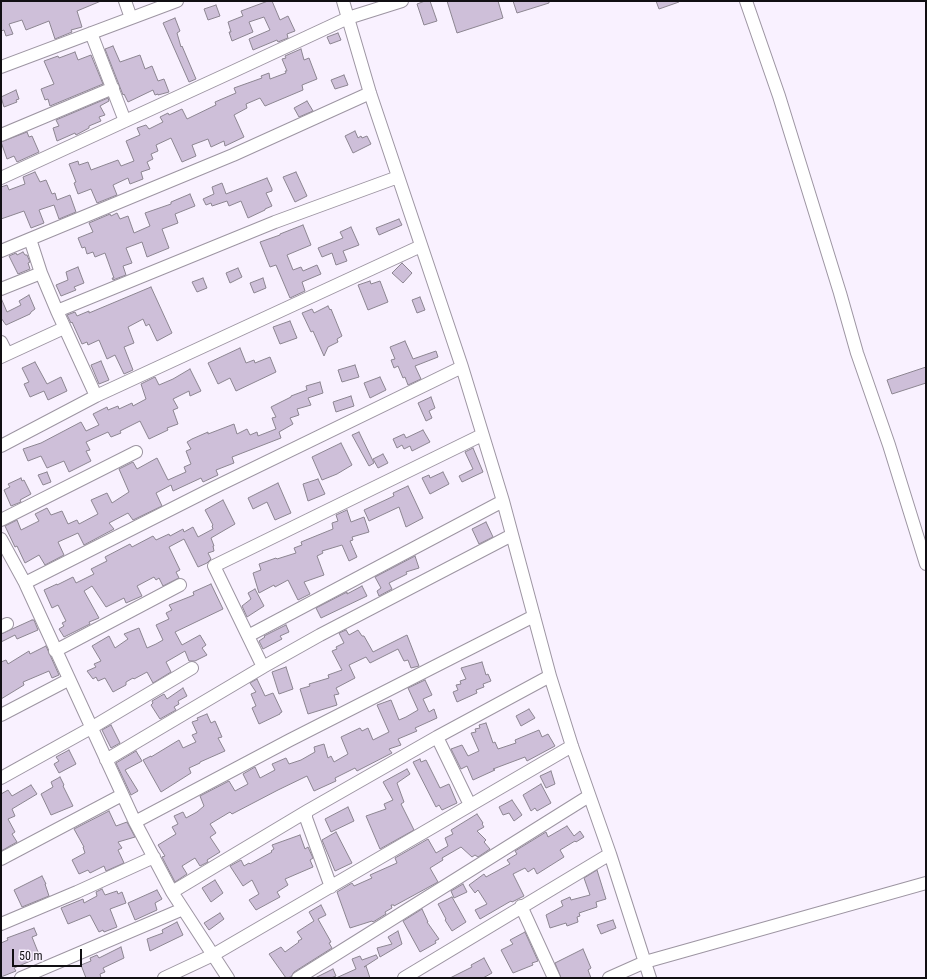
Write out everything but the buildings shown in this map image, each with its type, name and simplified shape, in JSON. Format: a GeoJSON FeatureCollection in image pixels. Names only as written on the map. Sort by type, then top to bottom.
{"type":"FeatureCollection","features":[{"type":"Feature","properties":{"kind":"street"},"geometry":{"type":"LineString","coordinates":[[124,1],[130,18]]}},
{"type":"Feature","properties":{"kind":"street"},"geometry":{"type":"LineString","coordinates":[[1,67],[177,1]]}},
{"type":"Feature","properties":{"kind":"street"},"geometry":{"type":"LineString","coordinates":[[343,1],[370,93],[462,367],[503,502],[550,676],[650,978]]}},
{"type":"Feature","properties":{"kind":"street"},"geometry":{"type":"LineString","coordinates":[[1,178],[348,18],[402,1]]}},
{"type":"Feature","properties":{"kind":"street"},"geometry":{"type":"LineString","coordinates":[[746,1],[779,96],[857,352],[889,445],[926,564]]}},
{"type":"Feature","properties":{"kind":"street"},"geometry":{"type":"LineString","coordinates":[[91,33],[125,121]]}},
{"type":"Feature","properties":{"kind":"street"},"geometry":{"type":"LineString","coordinates":[[1,135],[113,88]]}},
{"type":"Feature","properties":{"kind":"street"},"geometry":{"type":"LineString","coordinates":[[1,251],[233,155],[370,93]]}},
{"type":"Feature","properties":{"kind":"street"},"geometry":{"type":"LineString","coordinates":[[57,311],[255,230],[398,177]]}},
{"type":"Feature","properties":{"kind":"street"},"geometry":{"type":"LineString","coordinates":[[30,239],[41,273],[64,328],[96,396]]}},
{"type":"Feature","properties":{"kind":"street"},"geometry":{"type":"LineString","coordinates":[[1,446],[96,396],[421,246]]}},
{"type":"Feature","properties":{"kind":"street"},"geometry":{"type":"LineString","coordinates":[[1,289],[41,273]]}},
{"type":"Feature","properties":{"kind":"street"},"geometry":{"type":"LineString","coordinates":[[1,342],[4,356],[64,328]]}},
{"type":"Feature","properties":{"kind":"street"},"geometry":{"type":"LineString","coordinates":[[25,583],[211,489],[462,367]]}},
{"type":"Feature","properties":{"kind":"street"},"geometry":{"type":"LineString","coordinates":[[263,667],[214,566],[482,435]]}},
{"type":"Feature","properties":{"kind":"street"},"geometry":{"type":"LineString","coordinates":[[1,520],[136,452]]}},
{"type":"Feature","properties":{"kind":"street"},"geometry":{"type":"LineString","coordinates":[[248,636],[503,502]]}},
{"type":"Feature","properties":{"kind":"street"},"geometry":{"type":"LineString","coordinates":[[106,760],[263,667],[512,535]]}},
{"type":"Feature","properties":{"kind":"street"},"geometry":{"type":"LineString","coordinates":[[1,539],[25,583],[68,680],[135,822],[172,892],[228,978]]}},
{"type":"Feature","properties":{"kind":"street"},"geometry":{"type":"LineString","coordinates":[[55,651],[180,585]]}},
{"type":"Feature","properties":{"kind":"street"},"geometry":{"type":"LineString","coordinates":[[135,822],[290,740],[534,616]]}},
{"type":"Feature","properties":{"kind":"street"},"geometry":{"type":"LineString","coordinates":[[1,778],[91,728],[192,668]]}},
{"type":"Feature","properties":{"kind":"street"},"geometry":{"type":"LineString","coordinates":[[172,892],[309,810],[437,737],[550,676]]}},
{"type":"Feature","properties":{"kind":"street"},"geometry":{"type":"LineString","coordinates":[[1,715],[68,680]]}},
{"type":"Feature","properties":{"kind":"street"},"geometry":{"type":"LineString","coordinates":[[437,737],[470,805]]}},
{"type":"Feature","properties":{"kind":"street"},"geometry":{"type":"LineString","coordinates":[[164,978],[213,955],[572,746]]}},
{"type":"Feature","properties":{"kind":"street"},"geometry":{"type":"LineString","coordinates":[[1,858],[122,795]]}},
{"type":"Feature","properties":{"kind":"street"},"geometry":{"type":"LineString","coordinates":[[298,978],[589,796]]}},
{"type":"Feature","properties":{"kind":"street"},"geometry":{"type":"LineString","coordinates":[[309,810],[306,813],[307,820],[332,886]]}},
{"type":"Feature","properties":{"kind":"street"},"geometry":{"type":"LineString","coordinates":[[404,978],[521,906],[610,854]]}},
{"type":"Feature","properties":{"kind":"street"},"geometry":{"type":"LineString","coordinates":[[1,924],[154,857]]}},
{"type":"Feature","properties":{"kind":"street"},"geometry":{"type":"LineString","coordinates":[[609,978],[645,962],[926,883]]}},
{"type":"Feature","properties":{"kind":"street"},"geometry":{"type":"LineString","coordinates":[[521,906],[554,978]]}},
{"type":"Feature","properties":{"kind":"street"},"geometry":{"type":"LineString","coordinates":[[21,978],[183,910]]}}]}
